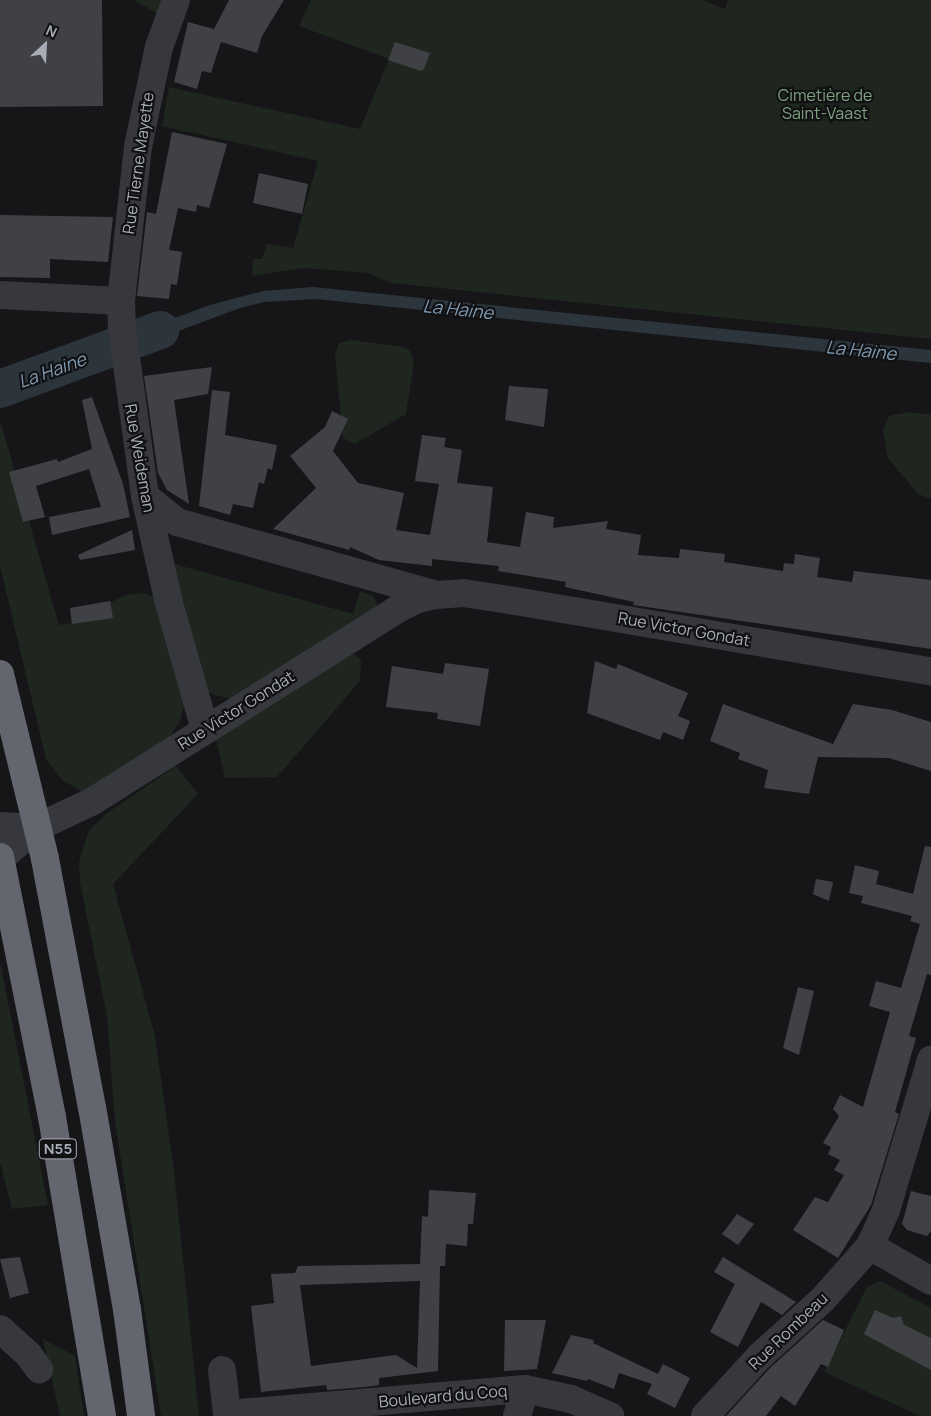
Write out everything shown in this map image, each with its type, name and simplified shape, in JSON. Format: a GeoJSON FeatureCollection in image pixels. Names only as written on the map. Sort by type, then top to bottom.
{"type":"FeatureCollection","features":[{"type":"Feature","properties":{"kind":"highway","name":"N55"},"geometry":{"type":"LineString","coordinates":[[0,674],[45,859],[92,1107],[127,1309],[141,1416]]}},
{"type":"Feature","properties":{"kind":"highway","name":"N55"},"geometry":{"type":"LineString","coordinates":[[0,858],[52,1117],[102,1416]]}},
{"type":"Feature","properties":{"kind":"street","name":"Rue Tierne Mayette"},"geometry":{"type":"LineString","coordinates":[[121,301],[146,103],[159,47],[176,0]]}},
{"type":"Feature","properties":{"kind":"street"},"geometry":{"type":"LineString","coordinates":[[0,295],[121,301]]}},
{"type":"Feature","properties":{"kind":"street","name":"Rue Weideman"},"geometry":{"type":"LineString","coordinates":[[121,301],[124,359],[145,496],[169,603],[205,729]]}},
{"type":"Feature","properties":{"kind":"street","name":"Rue Victor Gondat"},"geometry":{"type":"LineString","coordinates":[[145,496],[177,522],[436,595]]}},
{"type":"Feature","properties":{"kind":"street","name":"Rue Victor Gondat"},"geometry":{"type":"LineString","coordinates":[[36,828],[93,801],[407,603],[436,595],[463,593],[931,671]]}},
{"type":"Feature","properties":{"kind":"street"},"geometry":{"type":"LineString","coordinates":[[0,826],[36,828]]}},
{"type":"Feature","properties":{"kind":"street"},"geometry":{"type":"LineString","coordinates":[[0,858],[36,828]]}},
{"type":"Feature","properties":{"kind":"street","name":"Rue Rombeau"},"geometry":{"type":"LineString","coordinates":[[706,1416],[760,1356],[823,1298],[870,1246],[886,1210],[931,1060]]}},
{"type":"Feature","properties":{"kind":"street"},"geometry":{"type":"LineString","coordinates":[[870,1246],[931,1280]]}},
{"type":"Feature","properties":{"kind":"street"},"geometry":{"type":"LineString","coordinates":[[0,1329],[28,1354],[39,1369]]}},
{"type":"Feature","properties":{"kind":"street","name":"Boulevard du Coq"},"geometry":{"type":"LineString","coordinates":[[222,1370],[227,1414],[525,1389],[571,1399],[610,1416]]}},
{"type":"Feature","properties":{"kind":"street"},"geometry":{"type":"LineString","coordinates":[[517,1416],[525,1389]]}},
{"type":"Feature","properties":{"kind":"green space"},"geometry":{"type":"Polygon","coordinates":[[[134,0],[176,0],[168,20],[134,0]]]}},
{"type":"Feature","properties":{"kind":"green space","name":"Cimetière de Saint-Vaast"},"geometry":{"type":"Polygon","coordinates":[[[311,0],[702,0],[725,9],[728,0],[931,0],[931,339],[391,283],[368,273],[303,268],[252,276],[253,259],[262,259],[267,244],[293,248],[318,161],[162,126],[169,87],[360,129],[389,59],[299,26],[311,0]]]}},
{"type":"Feature","properties":{"kind":"green space"},"geometry":{"type":"Polygon","coordinates":[[[351,340],[404,347],[410,351],[414,362],[406,414],[355,444],[343,438],[335,354],[339,343],[351,340]]]}},
{"type":"Feature","properties":{"kind":"green space"},"geometry":{"type":"Polygon","coordinates":[[[909,412],[931,415],[931,499],[918,494],[888,458],[883,431],[889,416],[909,412]]]}},
{"type":"Feature","properties":{"kind":"green space"},"geometry":{"type":"Polygon","coordinates":[[[0,420],[59,625],[97,619],[109,603],[126,595],[144,593],[169,603],[185,702],[180,721],[169,738],[83,792],[62,780],[46,759],[0,566],[0,420]]]}},
{"type":"Feature","properties":{"kind":"green space"},"geometry":{"type":"Polygon","coordinates":[[[171,563],[353,614],[360,591],[374,596],[378,606],[230,698],[213,695],[204,688],[171,563]]]}},
{"type":"Feature","properties":{"kind":"green space"},"geometry":{"type":"Polygon","coordinates":[[[346,648],[361,660],[360,681],[277,777],[225,778],[216,739],[346,648]]]}},
{"type":"Feature","properties":{"kind":"green space"},"geometry":{"type":"Polygon","coordinates":[[[176,766],[198,794],[113,884],[155,1036],[174,1171],[199,1416],[161,1416],[115,1121],[107,1016],[80,882],[79,863],[89,830],[106,814],[176,766]]]}},
{"type":"Feature","properties":{"kind":"green space"},"geometry":{"type":"Polygon","coordinates":[[[0,961],[48,1205],[12,1209],[0,1162],[0,961]]]}},
{"type":"Feature","properties":{"kind":"green space"},"geometry":{"type":"Polygon","coordinates":[[[880,1281],[931,1308],[931,1416],[920,1416],[824,1372],[867,1287],[880,1281]]]}},
{"type":"Feature","properties":{"kind":"green space"},"geometry":{"type":"Polygon","coordinates":[[[43,1339],[75,1356],[84,1416],[60,1416],[43,1339]]]}},
{"type":"Feature","properties":{"kind":"water"},"geometry":{"type":"Polygon","coordinates":[[[313,287],[931,350],[931,363],[316,299],[264,302],[240,308],[138,346],[135,333],[210,305],[263,291],[313,287]]]}},
{"type":"Feature","properties":{"kind":"building"},"geometry":{"type":"Polygon","coordinates":[[[0,0],[102,0],[103,106],[0,107],[0,0]]]}},
{"type":"Feature","properties":{"kind":"building"},"geometry":{"type":"Polygon","coordinates":[[[229,0],[284,0],[262,36],[257,53],[221,42],[211,73],[202,71],[197,89],[174,82],[188,22],[214,29],[229,0]]]}},
{"type":"Feature","properties":{"kind":"building"},"geometry":{"type":"Polygon","coordinates":[[[395,42],[430,53],[424,69],[421,71],[388,60],[395,42]]]}},
{"type":"Feature","properties":{"kind":"building"},"geometry":{"type":"Polygon","coordinates":[[[172,132],[227,144],[209,208],[197,205],[196,212],[178,208],[169,250],[182,252],[177,285],[171,284],[169,299],[137,296],[147,212],[156,214],[172,132]]]}},
{"type":"Feature","properties":{"kind":"building"},"geometry":{"type":"Polygon","coordinates":[[[259,173],[308,184],[302,214],[253,203],[259,173]]]}},
{"type":"Feature","properties":{"kind":"building"},"geometry":{"type":"Polygon","coordinates":[[[0,215],[113,217],[108,262],[50,259],[50,278],[0,277],[0,215]]]}},
{"type":"Feature","properties":{"kind":"building"},"geometry":{"type":"Polygon","coordinates":[[[212,367],[208,394],[174,400],[189,504],[167,490],[158,473],[144,376],[212,367]]]}},
{"type":"Feature","properties":{"kind":"building"},"geometry":{"type":"Polygon","coordinates":[[[509,386],[548,389],[544,427],[505,420],[509,386]]]}},
{"type":"Feature","properties":{"kind":"building"},"geometry":{"type":"Polygon","coordinates":[[[212,390],[230,392],[225,435],[277,445],[272,470],[268,468],[264,484],[259,482],[253,508],[233,504],[230,515],[199,506],[212,390]]]}},
{"type":"Feature","properties":{"kind":"building"},"geometry":{"type":"Polygon","coordinates":[[[92,397],[123,484],[130,517],[52,535],[49,517],[101,507],[89,469],[36,486],[45,517],[23,522],[9,472],[57,459],[58,462],[92,449],[82,400],[92,397]]]}},
{"type":"Feature","properties":{"kind":"building"},"geometry":{"type":"Polygon","coordinates":[[[332,411],[348,419],[333,451],[358,483],[404,493],[396,530],[430,535],[439,484],[415,481],[422,435],[446,438],[444,447],[462,450],[457,483],[493,487],[487,542],[520,547],[526,512],[554,517],[553,528],[608,521],[606,529],[641,535],[638,555],[679,558],[680,549],[725,554],[724,562],[783,571],[784,563],[794,564],[795,554],[820,558],[817,577],[852,582],[854,571],[931,580],[931,649],[633,605],[634,602],[565,587],[566,582],[498,571],[499,566],[432,559],[432,566],[379,560],[350,547],[349,550],[273,529],[316,488],[290,456],[325,427],[332,411]]]}},
{"type":"Feature","properties":{"kind":"building"},"geometry":{"type":"Polygon","coordinates":[[[132,530],[135,550],[80,560],[78,555],[132,530]]]}},
{"type":"Feature","properties":{"kind":"building"},"geometry":{"type":"Polygon","coordinates":[[[110,601],[113,618],[72,624],[70,608],[110,601]]]}},
{"type":"Feature","properties":{"kind":"building"},"geometry":{"type":"Polygon","coordinates":[[[595,661],[616,669],[618,664],[688,693],[678,716],[690,721],[683,740],[663,732],[660,740],[587,713],[595,661]]]}},
{"type":"Feature","properties":{"kind":"building"},"geometry":{"type":"Polygon","coordinates":[[[445,663],[489,669],[480,726],[437,719],[438,713],[386,707],[392,666],[443,674],[445,663]]]}},
{"type":"Feature","properties":{"kind":"building"},"geometry":{"type":"Polygon","coordinates":[[[723,704],[833,744],[853,704],[892,710],[931,722],[931,771],[889,758],[818,757],[809,794],[764,788],[768,770],[738,759],[740,753],[710,741],[723,704]]]}},
{"type":"Feature","properties":{"kind":"building"},"geometry":{"type":"Polygon","coordinates":[[[925,846],[931,847],[931,975],[927,974],[909,1036],[916,1038],[895,1112],[899,1114],[871,1205],[838,1258],[793,1230],[815,1197],[828,1202],[844,1175],[834,1170],[840,1160],[828,1154],[831,1147],[823,1143],[839,1116],[833,1109],[840,1095],[863,1107],[890,1012],[869,1006],[876,981],[901,988],[920,924],[910,921],[912,916],[861,903],[863,896],[849,893],[855,865],[879,871],[876,884],[913,894],[925,846]]]}},
{"type":"Feature","properties":{"kind":"building"},"geometry":{"type":"Polygon","coordinates":[[[816,879],[833,882],[829,901],[813,894],[816,879]]]}},
{"type":"Feature","properties":{"kind":"building"},"geometry":{"type":"Polygon","coordinates":[[[798,987],[814,991],[799,1055],[783,1048],[798,987]]]}},
{"type":"Feature","properties":{"kind":"building"},"geometry":{"type":"Polygon","coordinates":[[[429,1190],[476,1193],[473,1224],[468,1224],[467,1246],[446,1244],[445,1266],[440,1266],[438,1371],[379,1378],[379,1385],[365,1387],[327,1390],[326,1385],[261,1392],[251,1306],[274,1303],[271,1274],[295,1273],[298,1266],[420,1264],[422,1216],[428,1217],[429,1190]],[[420,1281],[300,1285],[311,1366],[396,1355],[417,1368],[420,1281]]]}},
{"type":"Feature","properties":{"kind":"building"},"geometry":{"type":"Polygon","coordinates":[[[911,1191],[931,1196],[931,1231],[927,1236],[907,1230],[902,1224],[911,1191]]]}},
{"type":"Feature","properties":{"kind":"building"},"geometry":{"type":"Polygon","coordinates":[[[737,1214],[754,1224],[738,1245],[722,1234],[737,1214]]]}},
{"type":"Feature","properties":{"kind":"building"},"geometry":{"type":"Polygon","coordinates":[[[20,1257],[29,1293],[10,1298],[0,1259],[20,1257]]]}},
{"type":"Feature","properties":{"kind":"building"},"geometry":{"type":"Polygon","coordinates":[[[723,1257],[796,1302],[782,1315],[761,1302],[738,1347],[710,1332],[735,1284],[714,1272],[723,1257]]]}},
{"type":"Feature","properties":{"kind":"building"},"geometry":{"type":"Polygon","coordinates":[[[875,1310],[893,1318],[901,1316],[904,1325],[931,1338],[931,1370],[864,1334],[875,1310]]]}},
{"type":"Feature","properties":{"kind":"building"},"geometry":{"type":"Polygon","coordinates":[[[505,1320],[546,1320],[537,1369],[504,1371],[505,1320]]]}},
{"type":"Feature","properties":{"kind":"building"},"geometry":{"type":"Polygon","coordinates":[[[823,1320],[844,1330],[828,1367],[821,1364],[795,1406],[781,1396],[766,1416],[726,1416],[771,1367],[823,1320]]]}},
{"type":"Feature","properties":{"kind":"building"},"geometry":{"type":"Polygon","coordinates":[[[571,1335],[594,1340],[593,1343],[658,1374],[663,1364],[690,1378],[675,1408],[647,1394],[652,1384],[619,1373],[614,1389],[588,1379],[587,1381],[552,1373],[571,1335]]]}},
{"type":"Feature","properties":{"kind":"waterway","name":"La Haine"},"geometry":{"type":"LineString","coordinates":[[0,389],[160,330]]}}]}
